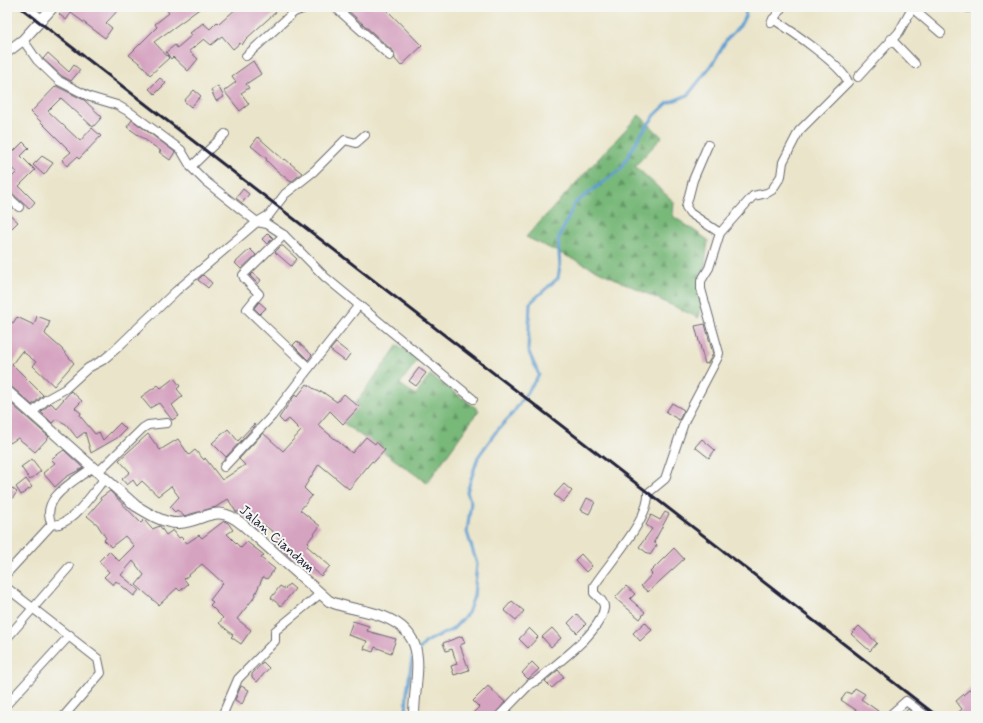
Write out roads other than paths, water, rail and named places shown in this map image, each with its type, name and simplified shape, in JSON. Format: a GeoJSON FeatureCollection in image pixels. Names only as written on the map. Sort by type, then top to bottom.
{"type":"FeatureCollection","features":[{"type":"Feature","properties":{"kind":"street"},"geometry":{"type":"LineString","coordinates":[[26,7],[42,19]]}},
{"type":"Feature","properties":{"kind":"street"},"geometry":{"type":"LineString","coordinates":[[7,52],[23,40],[53,7]]}},
{"type":"Feature","properties":{"kind":"street"},"geometry":{"type":"LineString","coordinates":[[246,56],[292,9],[308,7]]}},
{"type":"Feature","properties":{"kind":"street"},"geometry":{"type":"LineString","coordinates":[[335,7],[390,56]]}},
{"type":"Feature","properties":{"kind":"street"},"geometry":{"type":"LineString","coordinates":[[499,716],[530,684],[538,680],[595,626],[604,608],[603,602],[594,593],[594,586],[634,529],[647,505],[648,493],[665,478],[685,420],[719,354],[701,289],[701,281],[710,268],[720,233],[753,196],[769,193],[781,176],[783,162],[799,130],[847,84],[848,80],[808,42],[772,22],[782,7]]}},
{"type":"Feature","properties":{"kind":"street"},"geometry":{"type":"LineString","coordinates":[[858,78],[904,25],[912,8],[941,33]]}},
{"type":"Feature","properties":{"kind":"street"},"geometry":{"type":"LineString","coordinates":[[892,39],[915,64]]}},
{"type":"Feature","properties":{"kind":"street"},"geometry":{"type":"LineString","coordinates":[[23,40],[37,60],[59,81],[90,97],[117,105],[131,113],[181,150],[192,167],[205,181],[258,222],[267,224],[284,235],[325,277],[473,399]]}},
{"type":"Feature","properties":{"kind":"street"},"geometry":{"type":"LineString","coordinates":[[192,167],[225,134]]}},
{"type":"Feature","properties":{"kind":"street"},"geometry":{"type":"LineString","coordinates":[[32,412],[47,399],[65,389],[88,368],[103,360],[116,349],[176,291],[258,222],[269,215],[284,194],[314,171],[344,140],[356,143],[365,135]]}},
{"type":"Feature","properties":{"kind":"street"},"geometry":{"type":"LineString","coordinates":[[708,145],[695,174],[686,207],[690,213],[720,233]]}},
{"type":"Feature","properties":{"kind":"street"},"geometry":{"type":"LineString","coordinates":[[7,196],[19,207]]}},
{"type":"Feature","properties":{"kind":"street"},"geometry":{"type":"LineString","coordinates":[[284,235],[243,275],[259,294],[247,309],[309,368]]}},
{"type":"Feature","properties":{"kind":"street"},"geometry":{"type":"LineString","coordinates":[[224,467],[272,416],[359,305]]}},
{"type":"Feature","properties":{"kind":"street","name":"Jalan Ciandam"},"geometry":{"type":"LineString","coordinates":[[7,391],[99,472],[132,504],[169,522],[179,523],[218,513],[233,517],[320,594],[336,604],[371,612],[390,620],[410,635],[416,649],[418,667],[414,716]]}},
{"type":"Feature","properties":{"kind":"street"},"geometry":{"type":"LineString","coordinates":[[7,573],[52,524],[62,524],[76,514],[99,472],[143,428],[148,425],[167,423]]}},
{"type":"Feature","properties":{"kind":"street"},"geometry":{"type":"LineString","coordinates":[[52,524],[49,518],[49,508],[53,500],[61,491],[99,472]]}},
{"type":"Feature","properties":{"kind":"street"},"geometry":{"type":"LineString","coordinates":[[7,638],[69,567]]}},
{"type":"Feature","properties":{"kind":"street"},"geometry":{"type":"LineString","coordinates":[[7,588],[70,635],[98,659],[101,673],[64,716]]}},
{"type":"Feature","properties":{"kind":"street"},"geometry":{"type":"LineString","coordinates":[[222,716],[238,679],[275,641],[274,630],[320,594]]}},
{"type":"Feature","properties":{"kind":"street"},"geometry":{"type":"LineString","coordinates":[[7,704],[70,635]]}},
{"type":"Feature","properties":{"kind":"street"},"geometry":{"type":"LineString","coordinates":[[889,716],[906,701],[926,716]]}},
{"type":"Feature","properties":{"kind":"waterway"},"geometry":{"type":"LineString","coordinates":[[418,651],[426,642],[453,629],[468,613],[474,596],[477,564],[467,532],[471,502],[467,492],[478,457],[495,433],[513,413],[539,375],[528,350],[530,303],[558,278],[560,266],[558,240],[575,203],[621,169],[640,135],[656,114],[668,103],[688,95],[713,63],[727,39],[740,26],[746,14],[743,7]]}},
{"type":"Feature","properties":{"kind":"waterway"},"geometry":{"type":"LineString","coordinates":[[406,716],[407,692],[412,658],[414,655]]}},
{"type":"Feature","properties":{"kind":"railway"},"geometry":{"type":"LineString","coordinates":[[20,7],[937,716]]}}]}
